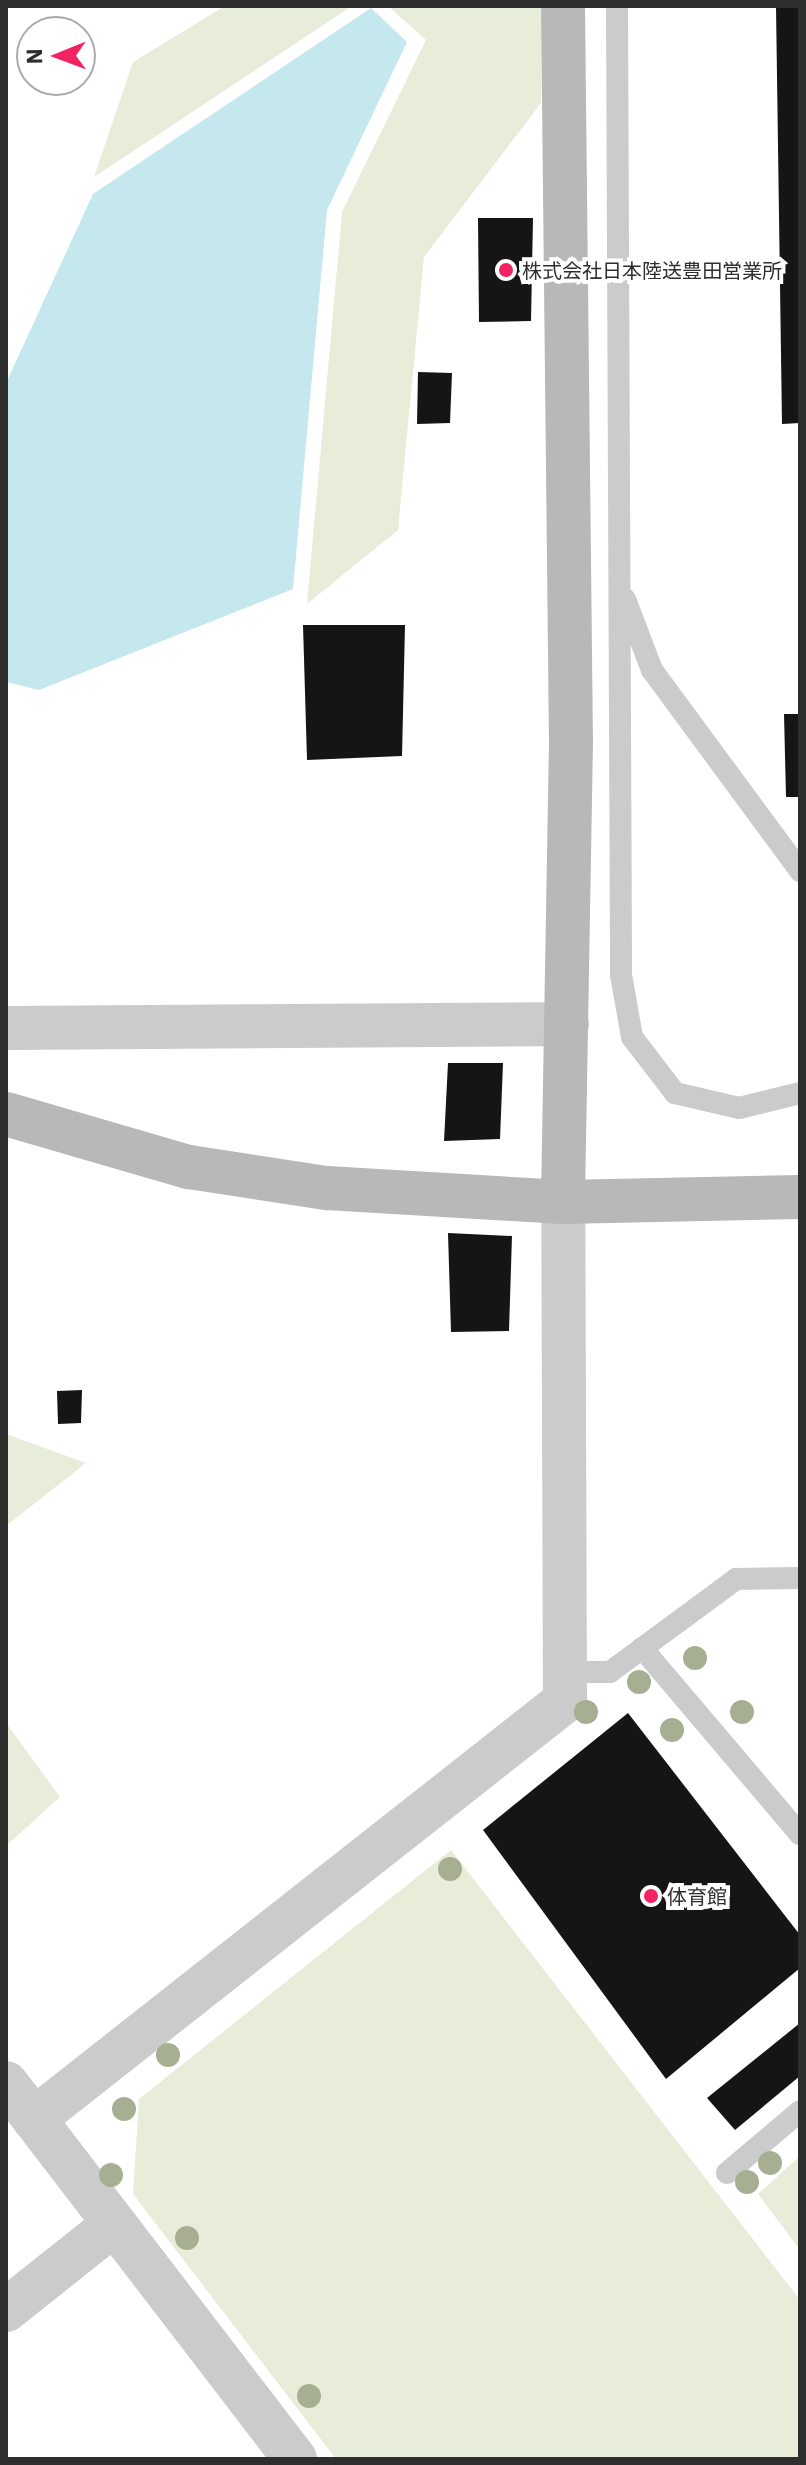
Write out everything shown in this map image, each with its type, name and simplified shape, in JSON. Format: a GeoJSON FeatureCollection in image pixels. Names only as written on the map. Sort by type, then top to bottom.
{"type":"FeatureCollection","features":[{"type":"Feature","properties":{"kind":"street"},"geometry":{"type":"LineString","coordinates":[[34,2119],[565,1701],[563,1202],[571,741],[563,6]]}},
{"type":"Feature","properties":{"kind":"street"},"geometry":{"type":"LineString","coordinates":[[6,1028],[567,1024]]}},
{"type":"Feature","properties":{"kind":"street"},"geometry":{"type":"LineString","coordinates":[[6,1114],[189,1167],[327,1188],[563,1202],[800,1197]]}},
{"type":"Feature","properties":{"kind":"street"},"geometry":{"type":"LineString","coordinates":[[6,2083],[295,2459]]}},
{"type":"Feature","properties":{"kind":"street"},"geometry":{"type":"LineString","coordinates":[[6,2310],[114,2224]]}},
{"type":"Feature","properties":{"kind":"lane"},"geometry":{"type":"LineString","coordinates":[[617,6],[621,975],[632,1037],[675,1093],[739,1108],[800,1093]]}},
{"type":"Feature","properties":{"kind":"lane"},"geometry":{"type":"LineString","coordinates":[[618,579],[652,670],[800,871]]}},
{"type":"Feature","properties":{"kind":"lane"},"geometry":{"type":"LineString","coordinates":[[564,1672],[610,1672],[736,1579],[800,1578]]}},
{"type":"Feature","properties":{"kind":"lane"},"geometry":{"type":"LineString","coordinates":[[642,1648],[800,1834]]}},
{"type":"Feature","properties":{"kind":"lane"},"geometry":{"type":"LineString","coordinates":[[727,2173],[800,2111]]}},
{"type":"Feature","properties":{"kind":"green space"},"geometry":{"type":"Polygon","coordinates":[[[225,6],[352,6],[94,177],[133,62],[225,6]]]}},
{"type":"Feature","properties":{"kind":"green space"},"geometry":{"type":"Polygon","coordinates":[[[388,6],[542,6],[541,103],[424,257],[398,530],[307,604],[342,212],[426,40],[388,6]]]}},
{"type":"Feature","properties":{"kind":"green space"},"geometry":{"type":"Polygon","coordinates":[[[6,1434],[86,1463],[6,1526],[6,1434]]]}},
{"type":"Feature","properties":{"kind":"green space"},"geometry":{"type":"Polygon","coordinates":[[[6,1723],[60,1797],[6,1846],[6,1723]]]}},
{"type":"Feature","properties":{"kind":"green space"},"geometry":{"type":"Polygon","coordinates":[[[451,1850],[800,2300],[800,2459],[336,2459],[133,2194],[139,2099],[451,1850]]]}},
{"type":"Feature","properties":{"kind":"green space"},"geometry":{"type":"Polygon","coordinates":[[[800,2156],[800,2250],[758,2194],[800,2156]]]}},
{"type":"Feature","properties":{"kind":"water"},"geometry":{"type":"Polygon","coordinates":[[[371,8],[407,42],[327,210],[293,589],[39,690],[6,682],[6,383],[93,194],[371,8]]]}},
{"type":"Feature","properties":{"kind":"building"},"geometry":{"type":"Polygon","coordinates":[[[776,6],[800,6],[800,423],[782,424],[776,6]]]}},
{"type":"Feature","properties":{"kind":"building","name":"株式会社日本陸送豊田営業所"},"geometry":{"type":"Polygon","coordinates":[[[478,218],[533,218],[531,321],[479,322],[478,218]]]}},
{"type":"Feature","properties":{"kind":"building"},"geometry":{"type":"Polygon","coordinates":[[[418,372],[452,373],[450,423],[417,424],[418,372]]]}},
{"type":"Feature","properties":{"kind":"building"},"geometry":{"type":"Polygon","coordinates":[[[303,625],[405,625],[402,756],[307,760],[303,625]]]}},
{"type":"Feature","properties":{"kind":"building"},"geometry":{"type":"Polygon","coordinates":[[[784,714],[800,714],[800,797],[786,797],[784,714]]]}},
{"type":"Feature","properties":{"kind":"building"},"geometry":{"type":"Polygon","coordinates":[[[448,1063],[503,1063],[500,1139],[444,1141],[448,1063]]]}},
{"type":"Feature","properties":{"kind":"building"},"geometry":{"type":"Polygon","coordinates":[[[448,1233],[512,1236],[509,1331],[451,1332],[448,1233]]]}},
{"type":"Feature","properties":{"kind":"building"},"geometry":{"type":"Polygon","coordinates":[[[82,1390],[81,1423],[58,1424],[57,1391],[82,1390]]]}},
{"type":"Feature","properties":{"kind":"building","name":"体育館"},"geometry":{"type":"Polygon","coordinates":[[[628,1713],[800,1935],[800,1968],[666,2079],[483,1830],[628,1713]]]}},
{"type":"Feature","properties":{"kind":"building"},"geometry":{"type":"Polygon","coordinates":[[[800,2023],[800,2076],[735,2130],[707,2098],[800,2023]]]}},
{"type":"Feature","properties":{"kind":"place","name":"株式会社日本陸送豊田営業所"},"geometry":{"type":"Point","coordinates":[506,270]}},
{"type":"Feature","properties":{"kind":"place","name":"体育館"},"geometry":{"type":"Point","coordinates":[651,1896]}}]}
